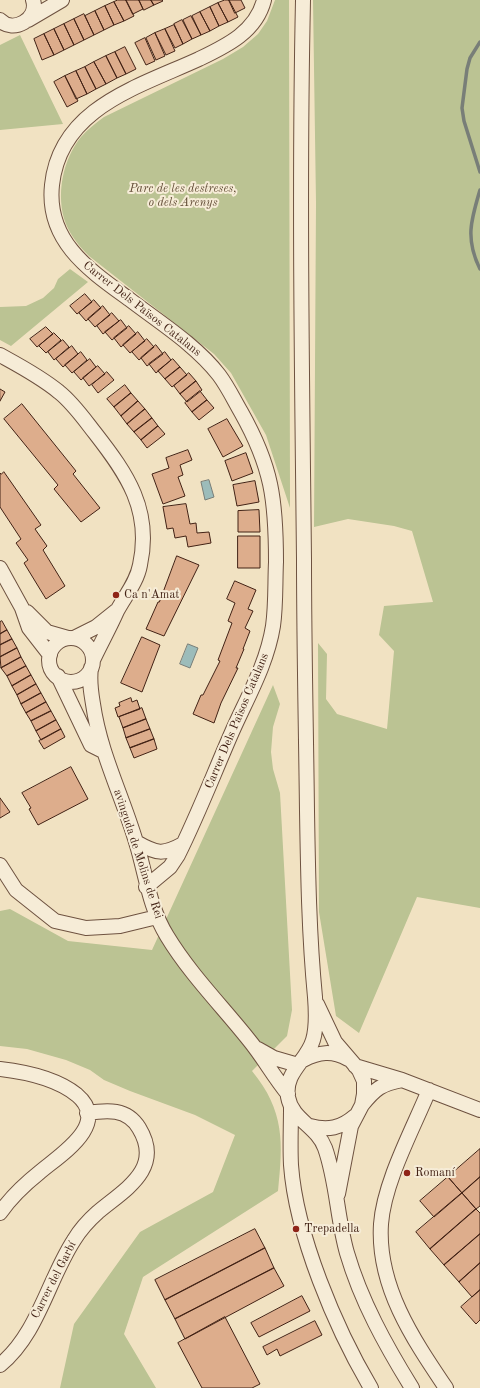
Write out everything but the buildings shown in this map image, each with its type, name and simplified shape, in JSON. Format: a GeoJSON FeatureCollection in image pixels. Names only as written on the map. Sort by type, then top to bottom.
{"type":"FeatureCollection","features":[{"type":"Feature","properties":{"kind":"street"},"geometry":{"type":"LineString","coordinates":[[28,20],[33,12],[33,0]]}},
{"type":"Feature","properties":{"kind":"street"},"geometry":{"type":"LineString","coordinates":[[4,25],[20,25],[62,0]]}},
{"type":"Feature","properties":{"kind":"street","name":"Carrer Dels Països Catalans"},"geometry":{"type":"LineString","coordinates":[[146,887],[170,867],[184,844],[264,662],[273,626],[276,590],[276,522],[270,481],[260,447],[234,398],[219,374],[200,354],[97,276],[67,245],[56,221],[53,206],[52,183],[56,166],[67,140],[82,120],[103,105],[213,52],[240,37],[257,18],[264,0]]}},
{"type":"Feature","properties":{"kind":"street"},"geometry":{"type":"LineString","coordinates":[[303,0],[301,114],[304,650],[310,940],[315,1001],[315,1036],[301,1062],[288,1081],[291,1166],[303,1228],[318,1273],[344,1338],[371,1388]]}},
{"type":"Feature","properties":{"kind":"street"},"geometry":{"type":"LineString","coordinates":[[0,355],[43,379],[72,404],[109,451],[134,491],[142,520],[142,551],[140,566],[135,580],[118,610],[88,674],[77,681],[63,680],[53,671],[50,656],[29,628],[22,608],[0,568]]}},
{"type":"Feature","properties":{"kind":"street"},"geometry":{"type":"LineString","coordinates":[[22,608],[47,632],[71,638],[88,645],[92,652],[92,664]]}},
{"type":"Feature","properties":{"kind":"street"},"geometry":{"type":"LineString","coordinates":[[50,656],[56,644],[96,627],[118,610]]}},
{"type":"Feature","properties":{"kind":"street","name":"avinguda de Molins de Rei"},"geometry":{"type":"LineString","coordinates":[[92,664],[90,686],[97,728],[103,751],[136,842],[146,887],[157,917],[166,936],[254,1047],[289,1101]]}},
{"type":"Feature","properties":{"kind":"street","name":"avinguda de Molins de Rei"},"geometry":{"type":"LineString","coordinates":[[58,676],[91,744],[103,751]]}},
{"type":"Feature","properties":{"kind":"street"},"geometry":{"type":"LineString","coordinates":[[136,842],[154,851],[169,852],[184,844]]}},
{"type":"Feature","properties":{"kind":"street"},"geometry":{"type":"LineString","coordinates":[[0,865],[16,890],[55,921],[86,928],[120,926],[157,917]]}},
{"type":"Feature","properties":{"kind":"street"},"geometry":{"type":"LineString","coordinates":[[315,1001],[332,1036],[353,1063],[364,1081],[364,1094],[359,1111],[351,1126],[337,1198]]}},
{"type":"Feature","properties":{"kind":"street","name":"avinguda de Molins de Rei"},"geometry":{"type":"LineString","coordinates":[[254,1047],[274,1058],[301,1062]]}},
{"type":"Feature","properties":{"kind":"street"},"geometry":{"type":"LineString","coordinates":[[301,1062],[315,1054],[328,1052],[340,1055],[353,1063],[480,1110]]}},
{"type":"Feature","properties":{"kind":"street"},"geometry":{"type":"LineString","coordinates":[[0,1069],[30,1073],[69,1089],[85,1105],[88,1112],[87,1124],[76,1143],[19,1191],[0,1213]]}},
{"type":"Feature","properties":{"kind":"street"},"geometry":{"type":"LineString","coordinates":[[310,1126],[322,1129],[335,1128],[346,1124],[379,1087],[387,1083],[402,1080]]}},
{"type":"Feature","properties":{"kind":"street"},"geometry":{"type":"LineString","coordinates":[[429,1090],[387,1193],[381,1223],[381,1249],[385,1275],[400,1314],[419,1348],[446,1388]]}},
{"type":"Feature","properties":{"kind":"street"},"geometry":{"type":"LineString","coordinates":[[289,1101],[299,1118],[316,1132],[326,1150],[347,1253],[357,1282],[388,1346],[412,1388]]}},
{"type":"Feature","properties":{"kind":"street","name":"Carrer del Garbí"},"geometry":{"type":"LineString","coordinates":[[0,1365],[16,1349],[27,1332],[75,1239],[97,1213],[131,1186],[141,1174],[144,1167],[146,1153],[142,1132],[126,1114],[111,1110],[88,1112]]}},
{"type":"Feature","properties":{"kind":"green space","name":"Parc de les destreses, o dels Arenys"},"geometry":{"type":"Polygon","coordinates":[[[275,0],[289,0],[290,508],[266,435],[231,373],[214,354],[89,256],[76,241],[68,228],[61,202],[61,190],[65,167],[75,146],[86,131],[104,117],[223,59],[243,47],[258,34],[267,21],[275,0]]]}},
{"type":"Feature","properties":{"kind":"green space"},"geometry":{"type":"Polygon","coordinates":[[[313,0],[480,0],[480,908],[417,897],[359,1033],[336,1016],[319,912],[318,643],[327,654],[326,699],[337,714],[387,729],[394,651],[379,635],[384,606],[433,602],[412,531],[394,526],[348,519],[314,527],[316,203],[313,0]]]}},
{"type":"Feature","properties":{"kind":"green space"},"geometry":{"type":"Polygon","coordinates":[[[20,35],[63,124],[0,130],[0,45],[20,35]]]}},
{"type":"Feature","properties":{"kind":"green space"},"geometry":{"type":"Polygon","coordinates":[[[70,269],[88,282],[11,346],[0,340],[0,307],[26,306],[43,298],[54,288],[58,279],[70,269]]]}},
{"type":"Feature","properties":{"kind":"green space"},"geometry":{"type":"Polygon","coordinates":[[[273,685],[280,704],[273,727],[271,752],[273,769],[280,793],[292,1010],[287,1036],[252,1071],[271,1100],[276,1114],[281,1142],[278,1191],[143,1277],[124,1334],[156,1388],[60,1388],[74,1324],[140,1232],[213,1192],[235,1135],[195,1115],[104,1080],[90,1070],[66,1060],[27,1049],[0,1046],[0,911],[10,909],[68,941],[152,950],[273,685]]]}},
{"type":"Feature","properties":{"kind":"water"},"geometry":{"type":"Polygon","coordinates":[[[209,480],[214,497],[205,500],[201,482],[209,480]]]}},
{"type":"Feature","properties":{"kind":"water"},"geometry":{"type":"Polygon","coordinates":[[[188,644],[198,648],[190,668],[180,664],[188,644]]]}},
{"type":"Feature","properties":{"kind":"waterway"},"geometry":{"type":"LineString","coordinates":[[480,42],[470,58],[467,69],[462,108],[464,121],[480,172]]}},
{"type":"Feature","properties":{"kind":"waterway"},"geometry":{"type":"LineString","coordinates":[[480,190],[474,211],[471,230],[472,248],[480,269]]}},
{"type":"Feature","properties":{"kind":"place","name":"Ca n'Amat"},"geometry":{"type":"Point","coordinates":[116,595]}},
{"type":"Feature","properties":{"kind":"place","name":"Romaní"},"geometry":{"type":"Point","coordinates":[407,1173]}},
{"type":"Feature","properties":{"kind":"place","name":"Trepadella"},"geometry":{"type":"Point","coordinates":[296,1229]}}]}
